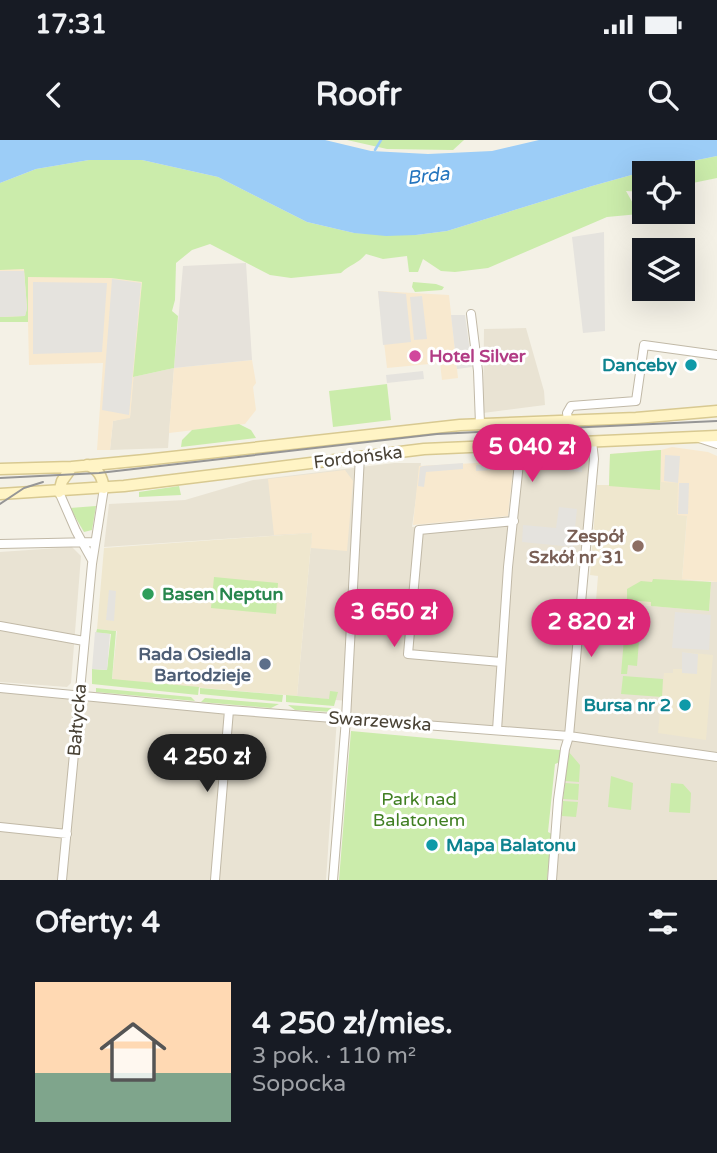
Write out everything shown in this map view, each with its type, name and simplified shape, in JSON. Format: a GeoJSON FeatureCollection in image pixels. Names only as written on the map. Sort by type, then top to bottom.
{"type":"FeatureCollection","features":[{"type":"Feature","properties":{"kind":"main road","name":"Fordońska"},"geometry":{"type":"LineString","coordinates":[[0,469],[69,467],[382,432],[480,424],[717,411]]}},
{"type":"Feature","properties":{"kind":"main road","name":"Fordońska"},"geometry":{"type":"LineString","coordinates":[[0,494],[104,488],[424,449],[717,436]]}},
{"type":"Feature","properties":{"kind":"main road"},"geometry":{"type":"LineString","coordinates":[[87,465],[99,473],[104,488]]}},
{"type":"Feature","properties":{"kind":"main road"},"geometry":{"type":"LineString","coordinates":[[59,492],[69,467]]}},
{"type":"Feature","properties":{"kind":"street"},"geometry":{"type":"LineString","coordinates":[[471,314],[478,371],[480,424]]}},
{"type":"Feature","properties":{"kind":"street"},"geometry":{"type":"LineString","coordinates":[[568,421],[567,413],[571,406],[636,401],[644,345],[717,355]]}},
{"type":"Feature","properties":{"kind":"street"},"geometry":{"type":"LineString","coordinates":[[689,437],[717,444]]}},
{"type":"Feature","properties":{"kind":"street"},"geometry":{"type":"LineString","coordinates":[[552,880],[558,800],[569,736],[584,579],[594,469],[593,441]]}},
{"type":"Feature","properties":{"kind":"street"},"geometry":{"type":"LineString","coordinates":[[497,730],[508,567],[521,444]]}},
{"type":"Feature","properties":{"kind":"street"},"geometry":{"type":"LineString","coordinates":[[333,880],[346,719],[360,456]]}},
{"type":"Feature","properties":{"kind":"street","name":"Bałtycka"},"geometry":{"type":"LineString","coordinates":[[62,880],[92,560],[104,488]]}},
{"type":"Feature","properties":{"kind":"street"},"geometry":{"type":"LineString","coordinates":[[59,492],[92,560]]}},
{"type":"Feature","properties":{"kind":"street"},"geometry":{"type":"LineString","coordinates":[[501,662],[408,654],[419,530],[514,520]]}},
{"type":"Feature","properties":{"kind":"street"},"geometry":{"type":"LineString","coordinates":[[0,544],[95,542]]}},
{"type":"Feature","properties":{"kind":"street"},"geometry":{"type":"LineString","coordinates":[[0,626],[84,641]]}},
{"type":"Feature","properties":{"kind":"street","name":"Swarzewska"},"geometry":{"type":"LineString","coordinates":[[0,688],[229,710],[569,736],[717,757]]}},
{"type":"Feature","properties":{"kind":"street"},"geometry":{"type":"LineString","coordinates":[[215,880],[229,710]]}},
{"type":"Feature","properties":{"kind":"street"},"geometry":{"type":"LineString","coordinates":[[0,827],[67,834]]}},
{"type":"Feature","properties":{"kind":"shaded area"},"geometry":{"type":"Polygon","coordinates":[[[604,232],[605,331],[583,333],[572,237],[604,232]]]}},
{"type":"Feature","properties":{"kind":"shaded area"},"geometry":{"type":"Polygon","coordinates":[[[246,263],[252,360],[174,368],[183,266],[246,263]]]}},
{"type":"Feature","properties":{"kind":"shaded area"},"geometry":{"type":"Polygon","coordinates":[[[28,267],[142,282],[130,418],[113,421],[110,450],[97,450],[103,363],[29,365],[28,322],[0,322],[0,268],[28,267]]]}},
{"type":"Feature","properties":{"kind":"shaded area"},"geometry":{"type":"Polygon","coordinates":[[[0,271],[24,271],[27,309],[25,316],[0,317],[0,271]]]}},
{"type":"Feature","properties":{"kind":"shaded area"},"geometry":{"type":"Polygon","coordinates":[[[112,279],[141,283],[129,415],[102,410],[112,279]]]}},
{"type":"Feature","properties":{"kind":"shaded area"},"geometry":{"type":"Polygon","coordinates":[[[33,282],[107,283],[102,352],[33,354],[33,282]]]}},
{"type":"Feature","properties":{"kind":"shaded area"},"geometry":{"type":"Polygon","coordinates":[[[378,291],[449,295],[458,378],[442,380],[440,363],[387,368],[378,291]]]}},
{"type":"Feature","properties":{"kind":"shaded area"},"geometry":{"type":"Polygon","coordinates":[[[378,291],[406,294],[411,342],[383,345],[378,291]]]}},
{"type":"Feature","properties":{"kind":"shaded area"},"geometry":{"type":"Polygon","coordinates":[[[422,296],[427,339],[414,340],[410,297],[422,296]]]}},
{"type":"Feature","properties":{"kind":"shaded area"},"geometry":{"type":"Polygon","coordinates":[[[451,315],[465,315],[472,367],[457,369],[451,315]]]}},
{"type":"Feature","properties":{"kind":"shaded area"},"geometry":{"type":"Polygon","coordinates":[[[526,328],[544,391],[545,405],[483,413],[484,329],[526,328]]]}},
{"type":"Feature","properties":{"kind":"shaded area"},"geometry":{"type":"Polygon","coordinates":[[[252,360],[256,383],[253,387],[256,410],[245,424],[169,433],[174,368],[252,360]]]}},
{"type":"Feature","properties":{"kind":"shaded area"},"geometry":{"type":"Polygon","coordinates":[[[174,368],[168,448],[110,450],[113,421],[130,417],[133,377],[174,368]]]}},
{"type":"Feature","properties":{"kind":"shaded area"},"geometry":{"type":"Polygon","coordinates":[[[423,371],[424,379],[387,383],[386,375],[423,371]]]}},
{"type":"Feature","properties":{"kind":"shaded area"},"geometry":{"type":"Polygon","coordinates":[[[672,447],[708,452],[717,456],[717,582],[682,579],[687,517],[677,516],[661,482],[661,450],[672,447]]]}},
{"type":"Feature","properties":{"kind":"shaded area","name":"Zespół Szkół nr 31"},"geometry":{"type":"Polygon","coordinates":[[[661,450],[661,482],[678,483],[677,515],[687,516],[682,579],[711,582],[709,611],[596,601],[598,576],[590,575],[597,485],[609,485],[610,454],[661,450]]]}},
{"type":"Feature","properties":{"kind":"shaded area"},"geometry":{"type":"Polygon","coordinates":[[[595,452],[578,602],[596,601],[709,611],[711,582],[717,582],[717,880],[556,880],[569,736],[346,719],[346,701],[297,696],[312,533],[104,547],[109,504],[185,500],[253,480],[394,463],[421,463],[412,527],[510,518],[517,457],[595,452]]]}},
{"type":"Feature","properties":{"kind":"shaded area"},"geometry":{"type":"Polygon","coordinates":[[[665,455],[680,456],[678,483],[664,481],[665,455]]]}},
{"type":"Feature","properties":{"kind":"shaded area"},"geometry":{"type":"Polygon","coordinates":[[[514,461],[508,516],[413,525],[419,466],[514,461]]]}},
{"type":"Feature","properties":{"kind":"shaded area"},"geometry":{"type":"Polygon","coordinates":[[[582,462],[582,472],[542,469],[542,463],[582,462]]]}},
{"type":"Feature","properties":{"kind":"shaded area"},"geometry":{"type":"Polygon","coordinates":[[[463,463],[463,469],[426,472],[424,487],[418,486],[420,467],[463,463]]]}},
{"type":"Feature","properties":{"kind":"shaded area"},"geometry":{"type":"Polygon","coordinates":[[[511,463],[511,469],[476,471],[476,465],[511,463]]]}},
{"type":"Feature","properties":{"kind":"shaded area"},"geometry":{"type":"Polygon","coordinates":[[[345,470],[353,481],[347,551],[311,548],[312,533],[274,535],[268,479],[345,470]]]}},
{"type":"Feature","properties":{"kind":"shaded area"},"geometry":{"type":"Polygon","coordinates":[[[679,483],[689,483],[688,514],[678,514],[679,483]]]}},
{"type":"Feature","properties":{"kind":"shaded area"},"geometry":{"type":"Polygon","coordinates":[[[559,507],[577,509],[573,547],[522,542],[523,525],[556,528],[559,507]]]}},
{"type":"Feature","properties":{"kind":"shaded area"},"geometry":{"type":"Polygon","coordinates":[[[312,533],[297,696],[112,680],[117,631],[97,629],[104,548],[312,533]]]}},
{"type":"Feature","properties":{"kind":"shaded area"},"geometry":{"type":"Polygon","coordinates":[[[72,547],[81,556],[71,683],[67,687],[0,682],[0,552],[72,547]]]}},
{"type":"Feature","properties":{"kind":"shaded area"},"geometry":{"type":"Polygon","coordinates":[[[109,590],[116,591],[114,621],[106,620],[109,590]]]}},
{"type":"Feature","properties":{"kind":"shaded area"},"geometry":{"type":"Polygon","coordinates":[[[675,612],[711,615],[709,650],[672,648],[675,612]]]}},
{"type":"Feature","properties":{"kind":"shaded area"},"geometry":{"type":"Polygon","coordinates":[[[95,632],[110,634],[107,670],[92,669],[95,632]]]}},
{"type":"Feature","properties":{"kind":"shaded area"},"geometry":{"type":"Polygon","coordinates":[[[682,652],[713,655],[706,740],[658,733],[664,673],[682,669],[682,652]]]}},
{"type":"Feature","properties":{"kind":"shaded area"},"geometry":{"type":"Polygon","coordinates":[[[682,652],[698,654],[697,674],[682,673],[682,652]]]}},
{"type":"Feature","properties":{"kind":"shaded area"},"geometry":{"type":"Polygon","coordinates":[[[0,688],[337,718],[326,880],[0,880],[0,688]]]}},
{"type":"Feature","properties":{"kind":"green space"},"geometry":{"type":"Polygon","coordinates":[[[347,140],[464,140],[453,150],[387,149],[347,140]]]}},
{"type":"Feature","properties":{"kind":"green space"},"geometry":{"type":"Polygon","coordinates":[[[717,156],[717,178],[695,183],[695,161],[692,161],[717,156]]]}},
{"type":"Feature","properties":{"kind":"green space"},"geometry":{"type":"Polygon","coordinates":[[[89,160],[142,160],[218,177],[307,222],[354,233],[416,235],[447,231],[632,175],[632,191],[626,191],[632,202],[632,215],[607,217],[488,268],[441,271],[423,259],[418,272],[409,272],[407,256],[383,259],[366,254],[341,273],[291,278],[270,275],[210,244],[192,250],[176,263],[172,311],[178,316],[174,368],[133,377],[142,282],[111,278],[28,277],[28,322],[0,322],[0,317],[25,316],[27,308],[24,269],[0,270],[0,183],[36,169],[89,160]]]}},
{"type":"Feature","properties":{"kind":"green space"},"geometry":{"type":"Polygon","coordinates":[[[413,282],[444,287],[442,290],[415,292],[413,282]]]}},
{"type":"Feature","properties":{"kind":"green space"},"geometry":{"type":"Polygon","coordinates":[[[387,384],[391,420],[333,427],[329,391],[387,384]]]}},
{"type":"Feature","properties":{"kind":"green space"},"geometry":{"type":"Polygon","coordinates":[[[239,424],[251,430],[256,438],[181,447],[182,440],[192,430],[239,424]]]}},
{"type":"Feature","properties":{"kind":"green space"},"geometry":{"type":"Polygon","coordinates":[[[661,450],[660,490],[609,486],[610,454],[661,450]]]}},
{"type":"Feature","properties":{"kind":"green space"},"geometry":{"type":"Polygon","coordinates":[[[179,486],[181,495],[139,497],[139,492],[179,486]]]}},
{"type":"Feature","properties":{"kind":"green space"},"geometry":{"type":"Polygon","coordinates":[[[96,506],[92,530],[84,532],[70,508],[96,506]]]}},
{"type":"Feature","properties":{"kind":"green space"},"geometry":{"type":"Polygon","coordinates":[[[214,577],[278,583],[276,614],[211,608],[214,577]]]}},
{"type":"Feature","properties":{"kind":"green space"},"geometry":{"type":"Polygon","coordinates":[[[653,579],[711,582],[709,611],[651,606],[651,602],[627,600],[627,589],[641,581],[652,582],[653,579]]]}},
{"type":"Feature","properties":{"kind":"green space"},"geometry":{"type":"Polygon","coordinates":[[[626,615],[641,616],[637,666],[628,665],[627,674],[621,674],[626,615]]]}},
{"type":"Feature","properties":{"kind":"green space"},"geometry":{"type":"Polygon","coordinates":[[[97,629],[116,631],[112,679],[199,687],[198,695],[92,684],[92,669],[107,670],[111,634],[96,633],[97,629]]]}},
{"type":"Feature","properties":{"kind":"green space"},"geometry":{"type":"Polygon","coordinates":[[[623,676],[663,679],[662,697],[621,694],[623,676]]]}},
{"type":"Feature","properties":{"kind":"green space"},"geometry":{"type":"Polygon","coordinates":[[[96,688],[191,697],[195,701],[96,692],[96,688]]]}},
{"type":"Feature","properties":{"kind":"green space"},"geometry":{"type":"Polygon","coordinates":[[[200,688],[283,695],[282,702],[200,694],[200,688]]]}},
{"type":"Feature","properties":{"kind":"green space"},"geometry":{"type":"Polygon","coordinates":[[[330,691],[338,692],[334,706],[286,702],[286,695],[329,699],[330,691]]]}},
{"type":"Feature","properties":{"kind":"green space"},"geometry":{"type":"Polygon","coordinates":[[[205,698],[279,704],[271,708],[201,702],[205,698]]]}},
{"type":"Feature","properties":{"kind":"green space"},"geometry":{"type":"Polygon","coordinates":[[[288,705],[331,708],[333,712],[295,710],[288,705]]]}},
{"type":"Feature","properties":{"kind":"green space","name":"Park nad Balatonem"},"geometry":{"type":"Polygon","coordinates":[[[351,731],[560,750],[560,762],[555,764],[548,832],[552,834],[547,880],[339,880],[351,731]]]}},
{"type":"Feature","properties":{"kind":"green space"},"geometry":{"type":"Polygon","coordinates":[[[568,751],[580,765],[579,782],[565,781],[568,751]]]}},
{"type":"Feature","properties":{"kind":"green space"},"geometry":{"type":"Polygon","coordinates":[[[611,776],[633,783],[631,810],[608,807],[611,776]]]}},
{"type":"Feature","properties":{"kind":"green space"},"geometry":{"type":"Polygon","coordinates":[[[565,783],[579,784],[578,800],[563,799],[565,783]]]}},
{"type":"Feature","properties":{"kind":"green space"},"geometry":{"type":"Polygon","coordinates":[[[671,783],[683,784],[691,793],[690,813],[669,812],[671,783]]]}},
{"type":"Feature","properties":{"kind":"green space"},"geometry":{"type":"Polygon","coordinates":[[[563,801],[578,802],[576,817],[562,816],[563,801]]]}},
{"type":"Feature","properties":{"kind":"water","name":"Brda"},"geometry":{"type":"Polygon","coordinates":[[[0,140],[325,140],[371,151],[428,154],[492,151],[539,140],[717,140],[717,156],[692,161],[632,161],[632,175],[447,231],[416,235],[354,233],[307,222],[218,177],[142,160],[89,160],[36,169],[0,183],[0,140]]]}},
{"type":"Feature","properties":{"kind":"waterway"},"geometry":{"type":"LineString","coordinates":[[375,150],[381,140]]}},
{"type":"Feature","properties":{"kind":"tram line"},"geometry":{"type":"LineString","coordinates":[[0,478],[99,473],[437,434],[717,421]]}},
{"type":"Feature","properties":{"kind":"tram line"},"geometry":{"type":"LineString","coordinates":[[0,504],[24,488],[43,482]]}},
{"type":"Feature","properties":{"kind":"place","name":"Hotel Silver"},"geometry":{"type":"Point","coordinates":[415,356]}},
{"type":"Feature","properties":{"kind":"place","name":"Danceby"},"geometry":{"type":"Point","coordinates":[691,365]}},
{"type":"Feature","properties":{"kind":"place","name":"Zespół Szkół nr 31"},"geometry":{"type":"Point","coordinates":[638,546]}},
{"type":"Feature","properties":{"kind":"place","name":"Basen Neptun"},"geometry":{"type":"Point","coordinates":[148,594]}},
{"type":"Feature","properties":{"kind":"place","name":"Rada Osiedla Bartodzieje"},"geometry":{"type":"Point","coordinates":[265,664]}},
{"type":"Feature","properties":{"kind":"place","name":"Bursa nr 2"},"geometry":{"type":"Point","coordinates":[685,705]}},
{"type":"Feature","properties":{"kind":"place","name":"Mapa Balatonu"},"geometry":{"type":"Point","coordinates":[432,845]}}]}
